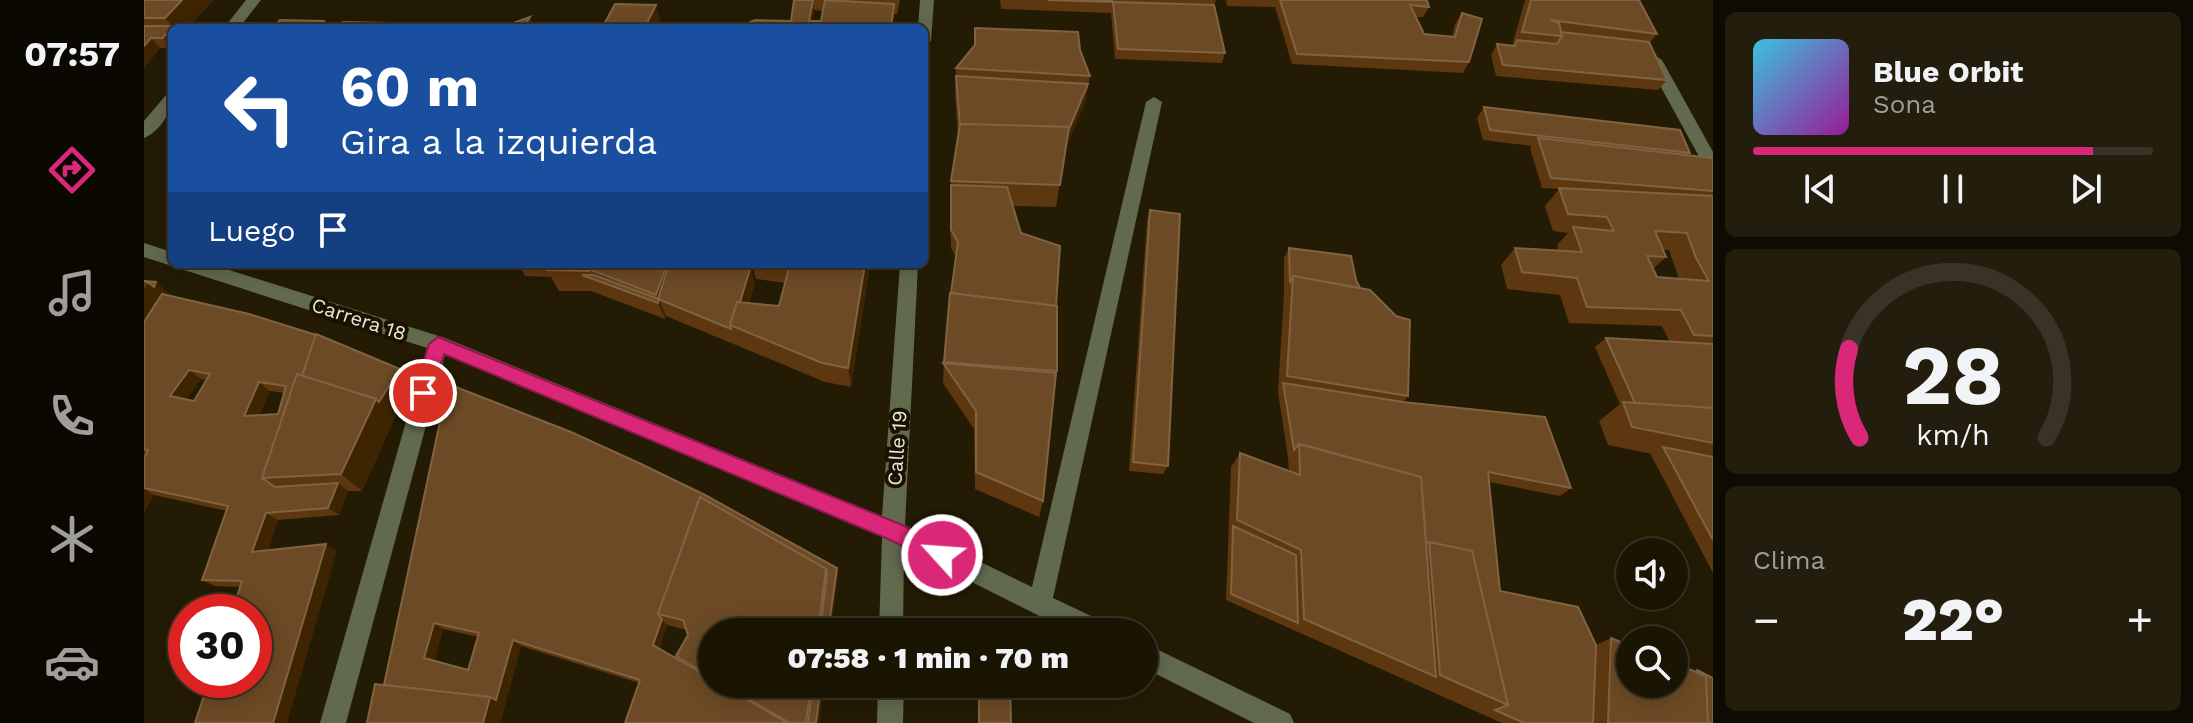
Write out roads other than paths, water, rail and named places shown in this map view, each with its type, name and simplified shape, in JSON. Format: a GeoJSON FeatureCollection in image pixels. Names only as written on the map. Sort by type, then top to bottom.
{"type":"FeatureCollection","features":[{"type":"Feature","properties":{"kind":"street"},"geometry":{"type":"LineString","coordinates":[[234,24],[254,0]]}},
{"type":"Feature","properties":{"kind":"street"},"geometry":{"type":"LineString","coordinates":[[925,24],[927,0]]}},
{"type":"Feature","properties":{"kind":"street"},"geometry":{"type":"LineString","coordinates":[[1643,39],[1713,167]]}},
{"type":"Feature","properties":{"kind":"street"},"geometry":{"type":"LineString","coordinates":[[1040,603],[1154,102]]}},
{"type":"Feature","properties":{"kind":"street"},"geometry":{"type":"LineString","coordinates":[[144,132],[168,104]]}},
{"type":"Feature","properties":{"kind":"street"},"geometry":{"type":"LineString","coordinates":[[144,250],[168,258]]}},
{"type":"Feature","properties":{"kind":"street","name":"Carrera 18"},"geometry":{"type":"LineString","coordinates":[[200,268],[438,344],[893,531],[1069,618]]}},
{"type":"Feature","properties":{"kind":"street","name":"Calle 19"},"geometry":{"type":"LineString","coordinates":[[891,618],[893,531],[909,268]]}},
{"type":"Feature","properties":{"kind":"street"},"geometry":{"type":"LineString","coordinates":[[333,723],[438,344]]}},
{"type":"Feature","properties":{"kind":"street"},"geometry":{"type":"LineString","coordinates":[[1158,662],[1281,723]]}},
{"type":"Feature","properties":{"kind":"street"},"geometry":{"type":"LineString","coordinates":[[890,723],[891,698]]}}]}
